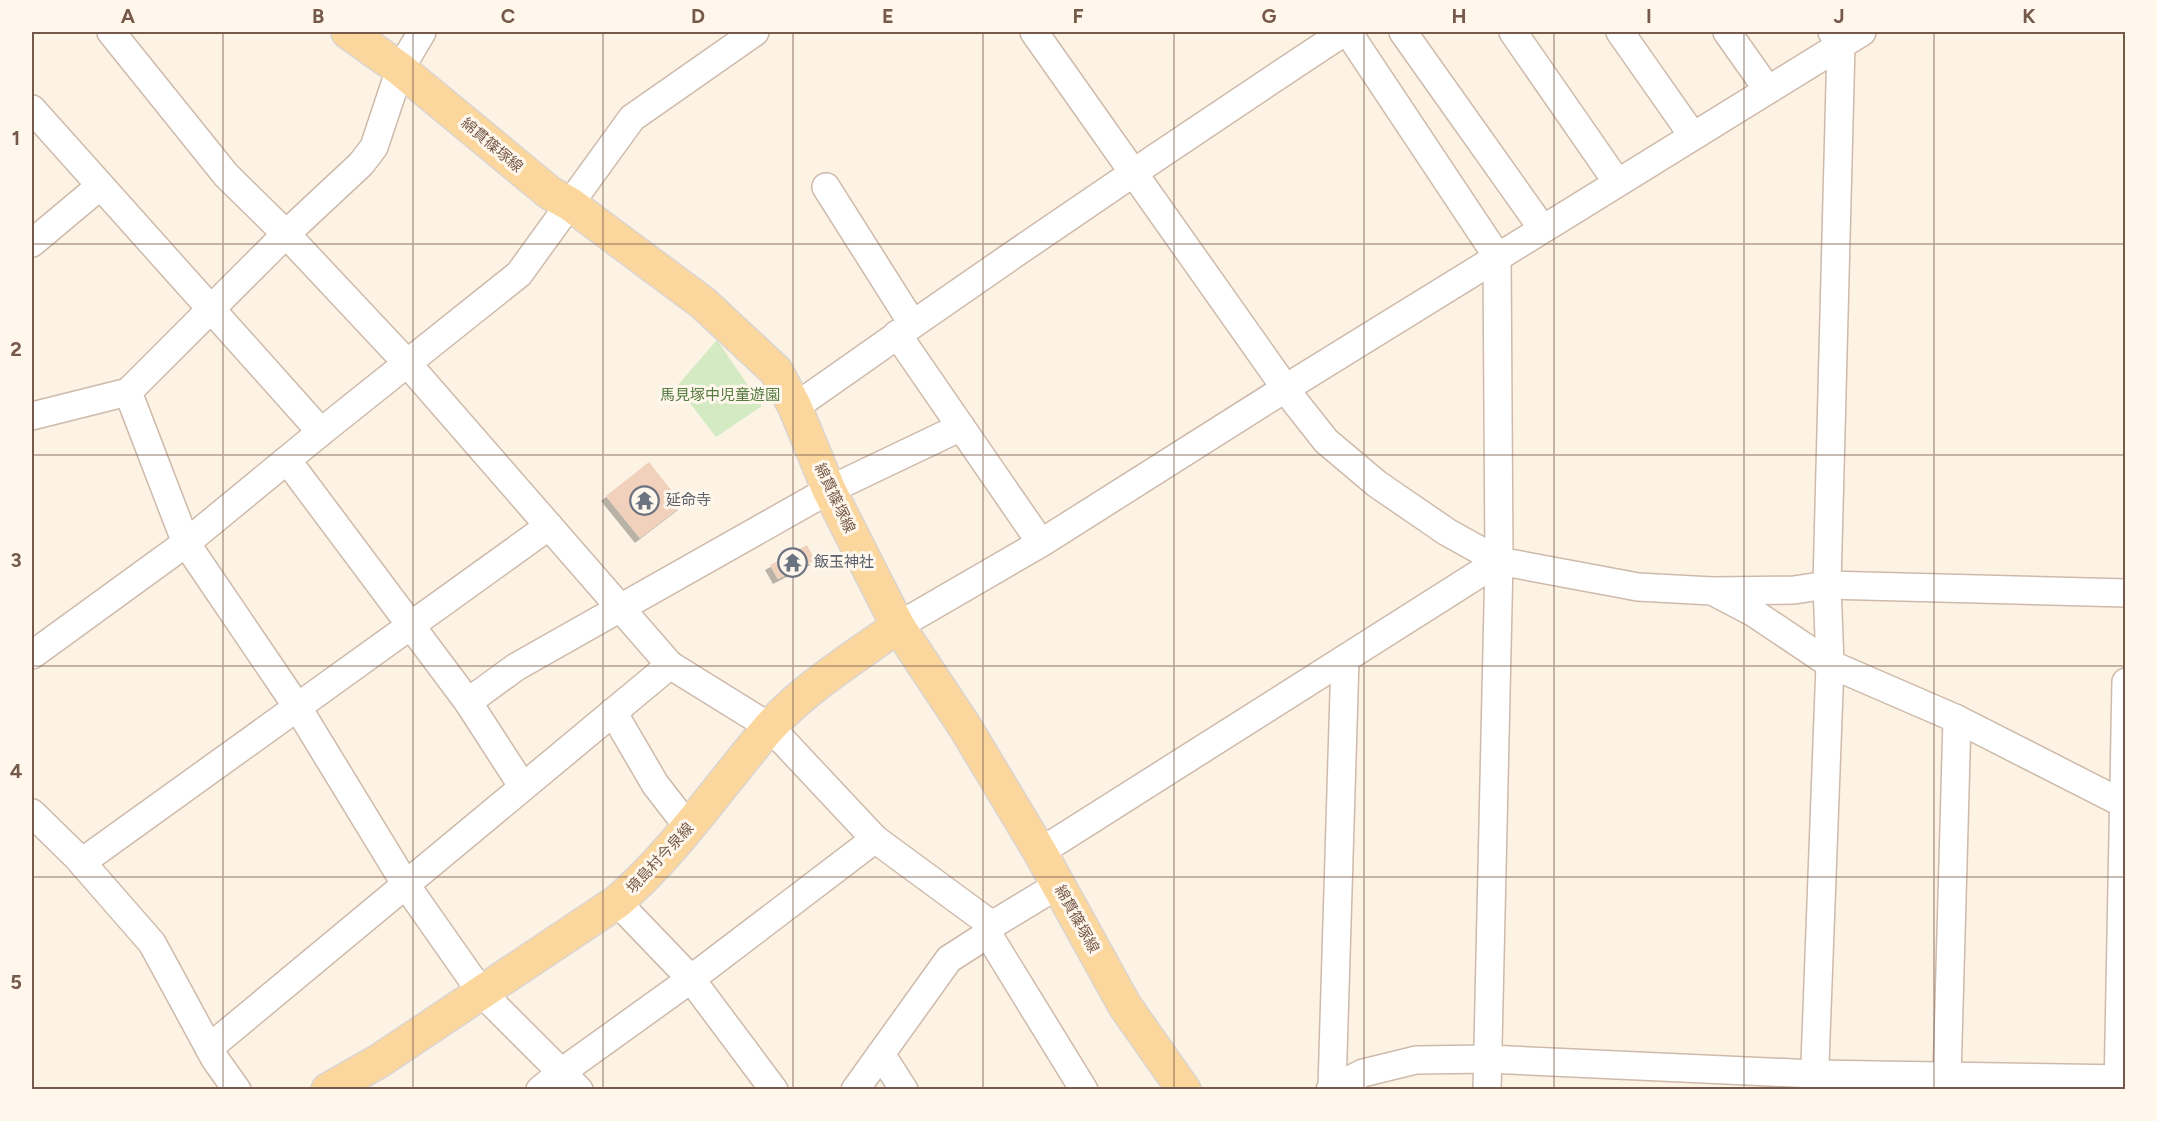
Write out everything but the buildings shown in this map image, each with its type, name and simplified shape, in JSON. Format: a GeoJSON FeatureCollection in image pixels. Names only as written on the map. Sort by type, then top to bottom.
{"type":"FeatureCollection","features":[{"type":"Feature","properties":{"kind":"main road","name":"綿貫篠塚線"},"geometry":{"type":"LineString","coordinates":[[348,32],[400,69],[550,193],[570,204],[703,303],[776,372],[795,407],[829,490],[898,626],[965,727],[1040,852],[1125,1006],[1184,1089]]}},
{"type":"Feature","properties":{"kind":"main road","name":"境島村今泉線"},"geometry":{"type":"LineString","coordinates":[[328,1089],[379,1061],[617,902],[642,880],[689,828],[770,727],[807,692],[898,626]]}},
{"type":"Feature","properties":{"kind":"street"},"geometry":{"type":"LineString","coordinates":[[111,32],[225,175],[286,234],[407,363],[670,665],[770,727],[875,839],[990,930],[1084,1089]]}},
{"type":"Feature","properties":{"kind":"street"},"geometry":{"type":"LineString","coordinates":[[32,416],[128,392],[286,234],[361,164],[374,147],[400,69],[422,32]]}},
{"type":"Feature","properties":{"kind":"street"},"geometry":{"type":"LineString","coordinates":[[32,655],[186,543],[519,273],[632,118],[755,32]]}},
{"type":"Feature","properties":{"kind":"street"},"geometry":{"type":"LineString","coordinates":[[1034,32],[1326,441],[1377,484],[1447,532],[1499,561],[1638,587],[1712,591],[1794,590],[1827,585],[2126,594]]}},
{"type":"Feature","properties":{"kind":"street"},"geometry":{"type":"LineString","coordinates":[[795,407],[1134,171],[1344,32]]}},
{"type":"Feature","properties":{"kind":"street"},"geometry":{"type":"LineString","coordinates":[[1348,32],[1497,256],[1499,561],[1487,1089]]}},
{"type":"Feature","properties":{"kind":"street"},"geometry":{"type":"LineString","coordinates":[[1403,32],[1542,228]]}},
{"type":"Feature","properties":{"kind":"street"},"geometry":{"type":"LineString","coordinates":[[1513,32],[1617,182]]}},
{"type":"Feature","properties":{"kind":"street"},"geometry":{"type":"LineString","coordinates":[[1620,32],[1693,136]]}},
{"type":"Feature","properties":{"kind":"street"},"geometry":{"type":"LineString","coordinates":[[1727,32],[1768,90]]}},
{"type":"Feature","properties":{"kind":"street"},"geometry":{"type":"LineString","coordinates":[[898,626],[1041,543],[1286,387],[1768,90],[1845,36]]}},
{"type":"Feature","properties":{"kind":"street"},"geometry":{"type":"LineString","coordinates":[[1814,1082],[1830,664],[1827,585],[1845,36]]}},
{"type":"Feature","properties":{"kind":"street"},"geometry":{"type":"LineString","coordinates":[[32,110],[321,432]]}},
{"type":"Feature","properties":{"kind":"street"},"geometry":{"type":"LineString","coordinates":[[32,243],[100,186]]}},
{"type":"Feature","properties":{"kind":"street"},"geometry":{"type":"LineString","coordinates":[[826,187],[961,427],[1041,543]]}},
{"type":"Feature","properties":{"kind":"street"},"geometry":{"type":"LineString","coordinates":[[128,392],[186,543],[298,708],[406,885],[481,992],[571,1080]]}},
{"type":"Feature","properties":{"kind":"street"},"geometry":{"type":"LineString","coordinates":[[468,702],[516,667],[829,490],[961,427]]}},
{"type":"Feature","properties":{"kind":"street"},"geometry":{"type":"LineString","coordinates":[[287,460],[468,702],[523,787]]}},
{"type":"Feature","properties":{"kind":"street"},"geometry":{"type":"LineString","coordinates":[[82,862],[549,526]]}},
{"type":"Feature","properties":{"kind":"street"},"geometry":{"type":"LineString","coordinates":[[1040,852],[1499,561]]}},
{"type":"Feature","properties":{"kind":"street"},"geometry":{"type":"LineString","coordinates":[[1712,591],[1754,613],[1830,664],[1957,719],[2124,805]]}},
{"type":"Feature","properties":{"kind":"street"},"geometry":{"type":"LineString","coordinates":[[1345,659],[1331,1089],[1364,1073],[1416,1060],[1488,1059],[1814,1082],[1947,1078],[2120,1082],[2126,682]]}},
{"type":"Feature","properties":{"kind":"street"},"geometry":{"type":"LineString","coordinates":[[209,1048],[670,665]]}},
{"type":"Feature","properties":{"kind":"street"},"geometry":{"type":"LineString","coordinates":[[613,712],[655,784],[689,828]]}},
{"type":"Feature","properties":{"kind":"street"},"geometry":{"type":"LineString","coordinates":[[1947,1078],[1957,719]]}},
{"type":"Feature","properties":{"kind":"street"},"geometry":{"type":"LineString","coordinates":[[32,813],[82,862],[152,943],[209,1048],[237,1089]]}},
{"type":"Feature","properties":{"kind":"street"},"geometry":{"type":"LineString","coordinates":[[540,1089],[571,1080],[691,979],[875,839]]}},
{"type":"Feature","properties":{"kind":"street"},"geometry":{"type":"LineString","coordinates":[[855,1089],[949,959],[1058,885]]}},
{"type":"Feature","properties":{"kind":"street"},"geometry":{"type":"LineString","coordinates":[[617,902],[691,979],[774,1089]]}},
{"type":"Feature","properties":{"kind":"street"},"geometry":{"type":"LineString","coordinates":[[880,1054],[904,1089]]}},
{"type":"Feature","properties":{"kind":"green space","name":"馬見塚中児童遊園"},"geometry":{"type":"Polygon","coordinates":[[[717,340],[762,406],[716,437],[677,386],[717,340]]]}},
{"type":"Feature","properties":{"kind":"place","name":"延命寺"},"geometry":{"type":"Point","coordinates":[645,500]}},
{"type":"Feature","properties":{"kind":"place","name":"飯玉神社"},"geometry":{"type":"Point","coordinates":[793,562]}}]}
